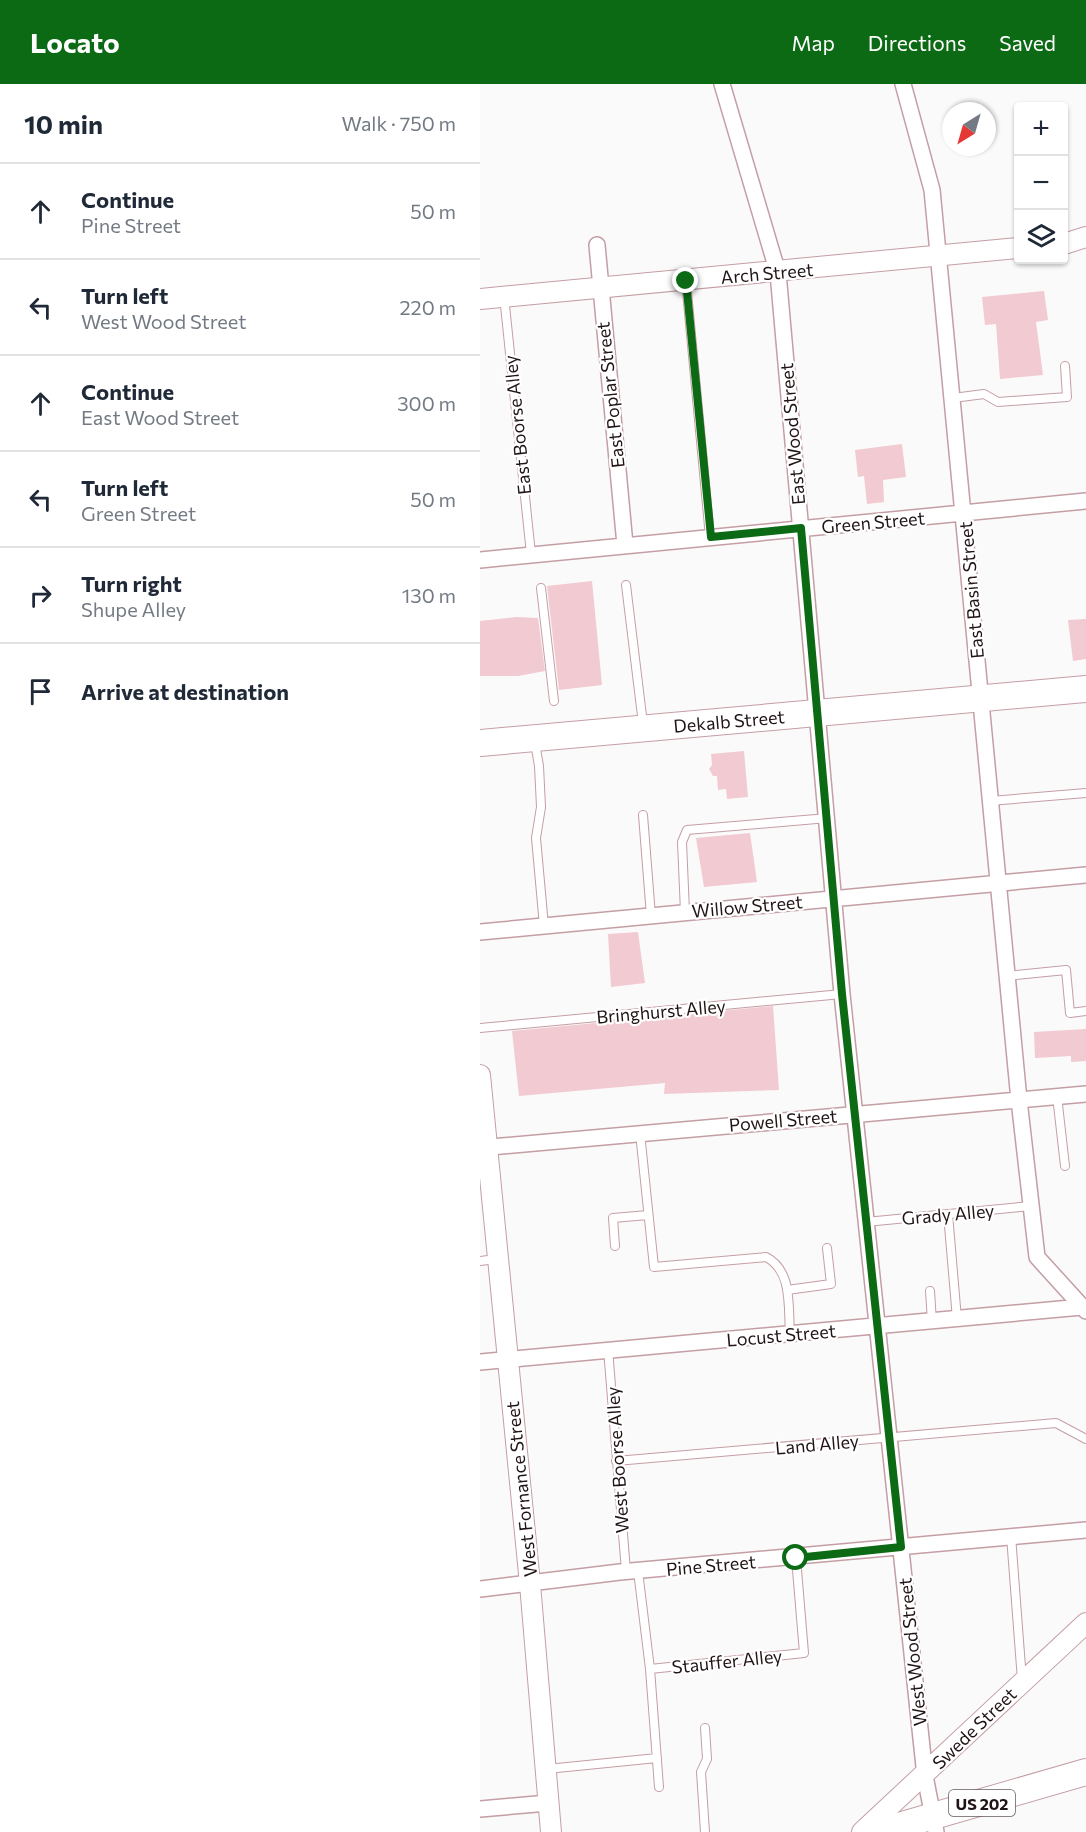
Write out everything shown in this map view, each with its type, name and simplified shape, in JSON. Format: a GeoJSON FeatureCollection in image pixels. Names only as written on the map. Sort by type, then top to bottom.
{"type":"FeatureCollection","features":[{"type":"Feature","properties":{"kind":"highway","name":"Dekalb Street"},"geometry":{"type":"LineString","coordinates":[[480,743],[1086,689]]}},
{"type":"Feature","properties":{"kind":"highway","name":"US 202"},"geometry":{"type":"LineString","coordinates":[[878,1832],[934,1825],[1086,1772]]}},
{"type":"Feature","properties":{"kind":"street","name":"East Wood Street"},"geometry":{"type":"LineString","coordinates":[[722,84],[778,273],[842,994],[856,1114]]}},
{"type":"Feature","properties":{"kind":"street","name":"East Basin Street"},"geometry":{"type":"LineString","coordinates":[[903,84],[932,190],[1019,1100],[1037,1257],[1084,1309]]}},
{"type":"Feature","properties":{"kind":"street"},"geometry":{"type":"LineString","coordinates":[[1068,243],[1086,237]]}},
{"type":"Feature","properties":{"kind":"street","name":"East Poplar Street"},"geometry":{"type":"LineString","coordinates":[[597,246],[599,289],[625,545]]}},
{"type":"Feature","properties":{"kind":"street","name":"Arch Street"},"geometry":{"type":"LineString","coordinates":[[480,298],[778,273],[1014,249]]}},
{"type":"Feature","properties":{"kind":"street","name":"Green Street"},"geometry":{"type":"LineString","coordinates":[[480,560],[1086,501]]}},
{"type":"Feature","properties":{"kind":"street","name":"Willow Street"},"geometry":{"type":"LineString","coordinates":[[480,932],[1086,875]]}},
{"type":"Feature","properties":{"kind":"street","name":"West Fornance Street"},"geometry":{"type":"LineString","coordinates":[[480,1075],[489,1260],[508,1359],[551,1832]]}},
{"type":"Feature","properties":{"kind":"street","name":"Powell Street"},"geometry":{"type":"LineString","coordinates":[[484,1147],[1086,1094]]}},
{"type":"Feature","properties":{"kind":"street","name":"West Wood Street"},"geometry":{"type":"LineString","coordinates":[[856,1114],[925,1776],[934,1825]]}},
{"type":"Feature","properties":{"kind":"street","name":"Locust Street"},"geometry":{"type":"LineString","coordinates":[[480,1362],[1084,1309]]}},
{"type":"Feature","properties":{"kind":"street","name":"Pine Street"},"geometry":{"type":"LineString","coordinates":[[480,1588],[632,1571],[796,1558],[1011,1535],[1086,1530]]}},
{"type":"Feature","properties":{"kind":"street","name":"Swede Street"},"geometry":{"type":"LineString","coordinates":[[862,1832],[925,1776],[1086,1623]]}},
{"type":"Feature","properties":{"kind":"street"},"geometry":{"type":"LineString","coordinates":[[480,1809],[548,1803]]}},
{"type":"Feature","properties":{"kind":"lane"},"geometry":{"type":"LineString","coordinates":[[686,281],[711,537]]}},
{"type":"Feature","properties":{"kind":"lane","name":"East Boorse Alley"},"geometry":{"type":"LineString","coordinates":[[504,296],[531,554]]}},
{"type":"Feature","properties":{"kind":"lane"},"geometry":{"type":"LineString","coordinates":[[953,398],[984,394],[998,402],[1067,397],[1065,366]]}},
{"type":"Feature","properties":{"kind":"lane"},"geometry":{"type":"LineString","coordinates":[[626,585],[643,729]]}},
{"type":"Feature","properties":{"kind":"lane"},"geometry":{"type":"LineString","coordinates":[[541,588],[554,700]]}},
{"type":"Feature","properties":{"kind":"lane"},"geometry":{"type":"LineString","coordinates":[[534,738],[539,766],[541,807],[536,838],[544,926]]}},
{"type":"Feature","properties":{"kind":"lane"},"geometry":{"type":"LineString","coordinates":[[990,801],[1086,794]]}},
{"type":"Feature","properties":{"kind":"lane"},"geometry":{"type":"LineString","coordinates":[[643,814],[651,915]]}},
{"type":"Feature","properties":{"kind":"lane"},"geometry":{"type":"LineString","coordinates":[[685,912],[682,842],[687,830],[828,819]]}},
{"type":"Feature","properties":{"kind":"lane"},"geometry":{"type":"LineString","coordinates":[[1007,976],[1066,970],[1070,1013],[1086,1011]]}},
{"type":"Feature","properties":{"kind":"lane","name":"Bringhurst Alley"},"geometry":{"type":"LineString","coordinates":[[480,1028],[842,994]]}},
{"type":"Feature","properties":{"kind":"lane"},"geometry":{"type":"LineString","coordinates":[[1057,1096],[1065,1166]]}},
{"type":"Feature","properties":{"kind":"lane"},"geometry":{"type":"LineString","coordinates":[[640,1133],[654,1267],[766,1257],[782,1270],[787,1290],[790,1334]]}},
{"type":"Feature","properties":{"kind":"lane","name":"Grady Alley"},"geometry":{"type":"LineString","coordinates":[[866,1222],[1030,1206]]}},
{"type":"Feature","properties":{"kind":"lane"},"geometry":{"type":"LineString","coordinates":[[948,1214],[957,1319]]}},
{"type":"Feature","properties":{"kind":"lane"},"geometry":{"type":"LineString","coordinates":[[615,1246],[613,1218],[648,1215]]}},
{"type":"Feature","properties":{"kind":"lane"},"geometry":{"type":"LineString","coordinates":[[787,1290],[831,1284],[827,1248]]}},
{"type":"Feature","properties":{"kind":"lane"},"geometry":{"type":"LineString","coordinates":[[930,1291],[932,1322]]}},
{"type":"Feature","properties":{"kind":"lane","name":"West Boorse Alley"},"geometry":{"type":"LineString","coordinates":[[608,1349],[616,1461],[632,1571],[650,1669],[659,1787]]}},
{"type":"Feature","properties":{"kind":"lane","name":"Land Alley"},"geometry":{"type":"LineString","coordinates":[[616,1461],[1056,1423],[1086,1439]]}},
{"type":"Feature","properties":{"kind":"lane"},"geometry":{"type":"LineString","coordinates":[[1011,1535],[1023,1681]]}},
{"type":"Feature","properties":{"kind":"lane","name":"Stauffer Alley"},"geometry":{"type":"LineString","coordinates":[[650,1669],[804,1653],[796,1558]]}},
{"type":"Feature","properties":{"kind":"lane"},"geometry":{"type":"LineString","coordinates":[[705,1728],[707,1760],[701,1772],[705,1832]]}},
{"type":"Feature","properties":{"kind":"lane"},"geometry":{"type":"LineString","coordinates":[[547,1769],[657,1758]]}},
{"type":"Feature","properties":{"kind":"building"},"geometry":{"type":"Polygon","coordinates":[[[1044,291],[1048,320],[1036,322],[1043,375],[1000,379],[996,324],[985,325],[982,297],[1044,291]]]}},
{"type":"Feature","properties":{"kind":"building"},"geometry":{"type":"Polygon","coordinates":[[[902,444],[906,477],[883,480],[884,502],[867,504],[864,476],[858,477],[855,450],[902,444]]]}},
{"type":"Feature","properties":{"kind":"building"},"geometry":{"type":"Polygon","coordinates":[[[592,581],[602,685],[559,690],[547,586],[592,581]]]}},
{"type":"Feature","properties":{"kind":"building"},"geometry":{"type":"Polygon","coordinates":[[[517,617],[538,618],[545,671],[518,676],[480,676],[480,621],[517,617]]]}},
{"type":"Feature","properties":{"kind":"building"},"geometry":{"type":"Polygon","coordinates":[[[1086,619],[1086,659],[1073,661],[1068,620],[1086,619]]]}},
{"type":"Feature","properties":{"kind":"building"},"geometry":{"type":"Polygon","coordinates":[[[744,751],[748,797],[727,799],[726,789],[718,790],[717,776],[713,776],[709,769],[712,765],[711,754],[744,751]]]}},
{"type":"Feature","properties":{"kind":"building"},"geometry":{"type":"Polygon","coordinates":[[[750,833],[757,882],[704,887],[696,838],[750,833]]]}},
{"type":"Feature","properties":{"kind":"building"},"geometry":{"type":"Polygon","coordinates":[[[638,932],[645,983],[611,987],[608,934],[638,932]]]}},
{"type":"Feature","properties":{"kind":"building"},"geometry":{"type":"Polygon","coordinates":[[[773,1006],[779,1090],[664,1094],[665,1083],[519,1096],[512,1031],[773,1006]]]}},
{"type":"Feature","properties":{"kind":"building"},"geometry":{"type":"Polygon","coordinates":[[[1086,1029],[1086,1061],[1071,1062],[1071,1056],[1035,1058],[1034,1032],[1086,1029]]]}},
{"type":"Feature","properties":{"kind":"route"},"geometry":{"type":"LineString","coordinates":[[686,281],[711,537],[801,528],[842,994],[901,1547],[796,1558]]}}]}
